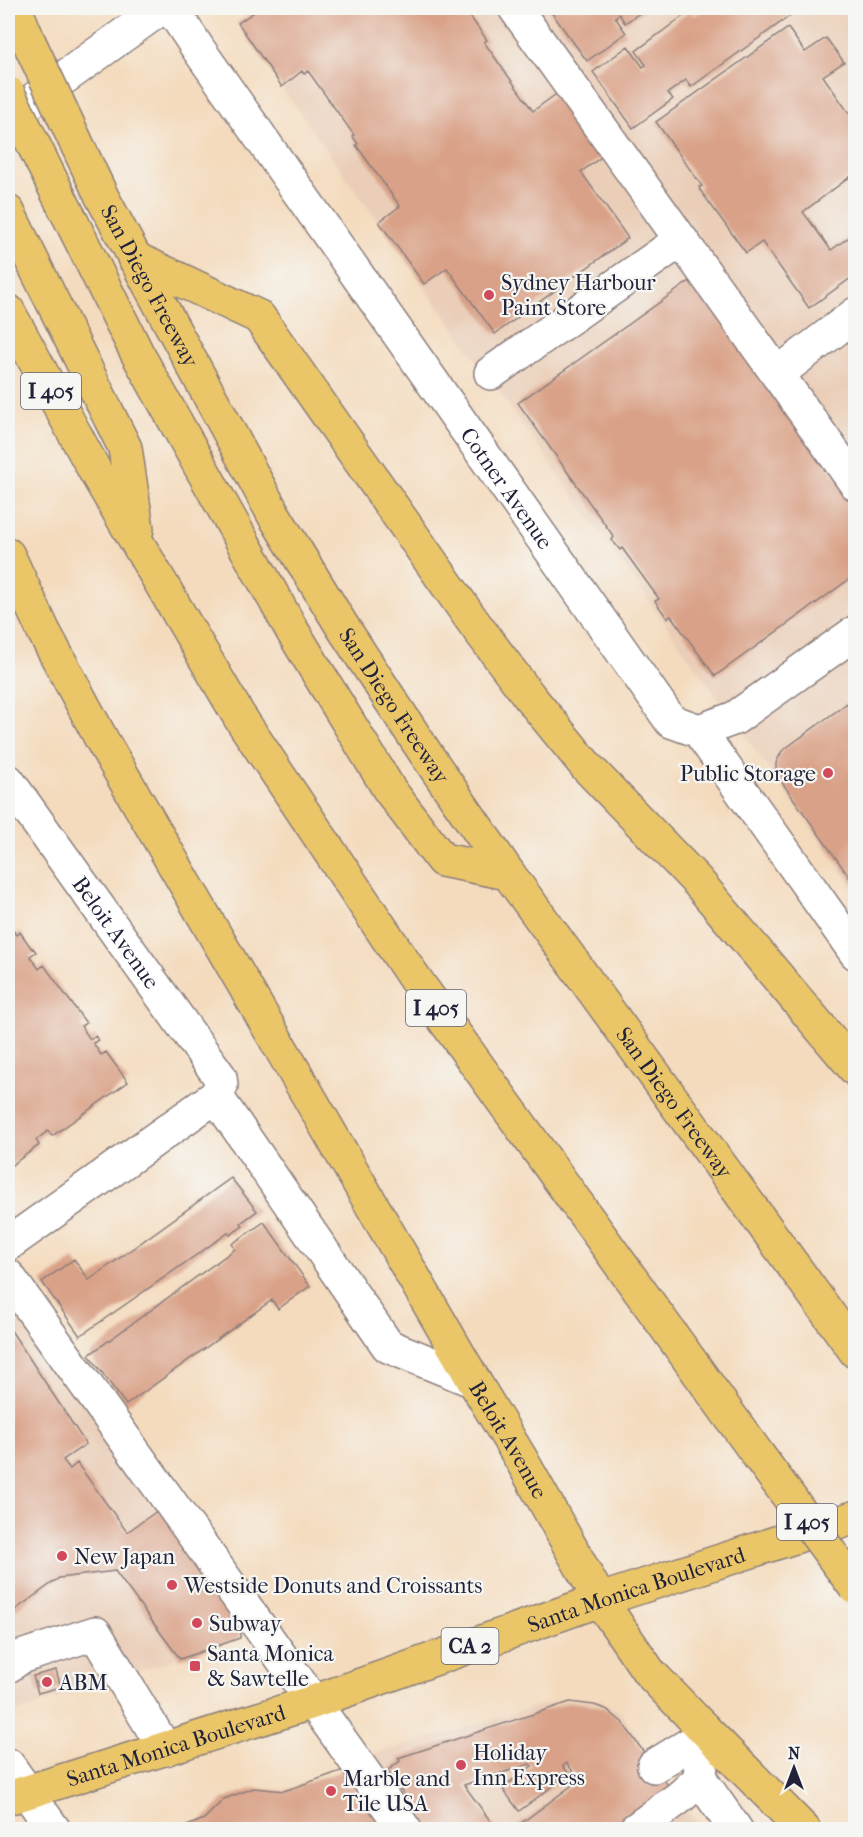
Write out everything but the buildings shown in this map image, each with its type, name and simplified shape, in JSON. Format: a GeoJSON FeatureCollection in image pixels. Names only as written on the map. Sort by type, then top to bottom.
{"type":"FeatureCollection","features":[{"type":"Feature","properties":{"kind":"main road","name":"San Diego Freeway"},"geometry":{"type":"LineString","coordinates":[[15,8],[75,140],[135,258],[274,515],[374,675],[508,873],[855,1353]]}},
{"type":"Feature","properties":{"kind":"main road"},"geometry":{"type":"LineString","coordinates":[[8,93],[143,363],[293,632],[389,789],[442,860],[508,873]]}},
{"type":"Feature","properties":{"kind":"main road"},"geometry":{"type":"LineString","coordinates":[[8,212],[125,447],[139,545]]}},
{"type":"Feature","properties":{"kind":"main road"},"geometry":{"type":"LineString","coordinates":[[135,258],[259,317],[468,614],[529,696],[587,767],[697,881],[855,1070]]}},
{"type":"Feature","properties":{"kind":"main road","name":"I 405"},"geometry":{"type":"LineString","coordinates":[[8,311],[95,471],[239,717],[415,979],[855,1588]]}},
{"type":"Feature","properties":{"kind":"main road"},"geometry":{"type":"LineString","coordinates":[[8,555],[44,632],[103,742],[474,1381]]}},
{"type":"Feature","properties":{"kind":"main road","name":"Beloit Avenue"},"geometry":{"type":"LineString","coordinates":[[474,1381],[521,1459],[600,1600],[649,1672],[703,1732],[804,1830]]}},
{"type":"Feature","properties":{"kind":"main road","name":"Santa Monica Boulevard"},"geometry":{"type":"LineString","coordinates":[[18,1795],[313,1702],[600,1600],[855,1517]]}},
{"type":"Feature","properties":{"kind":"street"},"geometry":{"type":"LineString","coordinates":[[8,117],[161,8]]}},
{"type":"Feature","properties":{"kind":"street","name":"Cotner Avenue"},"geometry":{"type":"LineString","coordinates":[[171,8],[671,721],[699,731]]}},
{"type":"Feature","properties":{"kind":"street"},"geometry":{"type":"LineString","coordinates":[[515,8],[855,484]]}},
{"type":"Feature","properties":{"kind":"street"},"geometry":{"type":"LineString","coordinates":[[491,373],[681,240]]}},
{"type":"Feature","properties":{"kind":"street"},"geometry":{"type":"LineString","coordinates":[[777,374],[855,314]]}},
{"type":"Feature","properties":{"kind":"street"},"geometry":{"type":"LineString","coordinates":[[855,632],[735,718],[699,731],[855,953]]}},
{"type":"Feature","properties":{"kind":"street","name":"Beloit Avenue"},"geometry":{"type":"LineString","coordinates":[[8,781],[220,1077],[218,1091],[388,1346],[474,1381]]}},
{"type":"Feature","properties":{"kind":"street"},"geometry":{"type":"LineString","coordinates":[[8,1244],[218,1091]]}},
{"type":"Feature","properties":{"kind":"street"},"geometry":{"type":"LineString","coordinates":[[8,1276],[405,1830]]}},
{"type":"Feature","properties":{"kind":"street"},"geometry":{"type":"LineString","coordinates":[[8,1666],[21,1657],[95,1633],[165,1749]]}},
{"type":"Feature","properties":{"kind":"street"},"geometry":{"type":"LineString","coordinates":[[654,1766],[703,1732]]}},
{"type":"Feature","properties":{"kind":"street"},"geometry":{"type":"LineString","coordinates":[[703,1732],[700,1779],[736,1830]]}},
{"type":"Feature","properties":{"kind":"street"},"geometry":{"type":"LineString","coordinates":[[8,1765],[18,1795],[54,1830]]}},
{"type":"Feature","properties":{"kind":"street"},"geometry":{"type":"LineString","coordinates":[[635,1830],[681,1797],[700,1779]]}},
{"type":"Feature","properties":{"kind":"shaded area"},"geometry":{"type":"Polygon","coordinates":[[[258,8],[855,8],[855,890],[236,23],[258,8]]]}},
{"type":"Feature","properties":{"kind":"shaded area"},"geometry":{"type":"Polygon","coordinates":[[[8,1297],[252,1633],[8,1715],[8,1297]]]}},
{"type":"Feature","properties":{"kind":"shaded area","name":"Holiday Inn Express"},"geometry":{"type":"Polygon","coordinates":[[[563,1699],[599,1700],[621,1713],[701,1829],[417,1829],[364,1757],[563,1699]]]}},
{"type":"Feature","properties":{"kind":"place","name":"Sydney Harbour Paint Store"},"geometry":{"type":"Point","coordinates":[489,295]}},
{"type":"Feature","properties":{"kind":"place","name":"Public Storage"},"geometry":{"type":"Point","coordinates":[828,773]}},
{"type":"Feature","properties":{"kind":"place","name":"New Japan"},"geometry":{"type":"Point","coordinates":[62,1556]}},
{"type":"Feature","properties":{"kind":"place","name":"Westside Donuts and Croissants"},"geometry":{"type":"Point","coordinates":[172,1585]}},
{"type":"Feature","properties":{"kind":"place","name":"Subway"},"geometry":{"type":"Point","coordinates":[197,1623]}},
{"type":"Feature","properties":{"kind":"place","name":"Santa Monica & Sawtelle"},"geometry":{"type":"Point","coordinates":[195,1666]}},
{"type":"Feature","properties":{"kind":"place","name":"ABM"},"geometry":{"type":"Point","coordinates":[47,1682]}},
{"type":"Feature","properties":{"kind":"place","name":"Holiday Inn Express"},"geometry":{"type":"Point","coordinates":[461,1765]}},
{"type":"Feature","properties":{"kind":"place","name":"Marble and Tile USA"},"geometry":{"type":"Point","coordinates":[331,1791]}}]}
